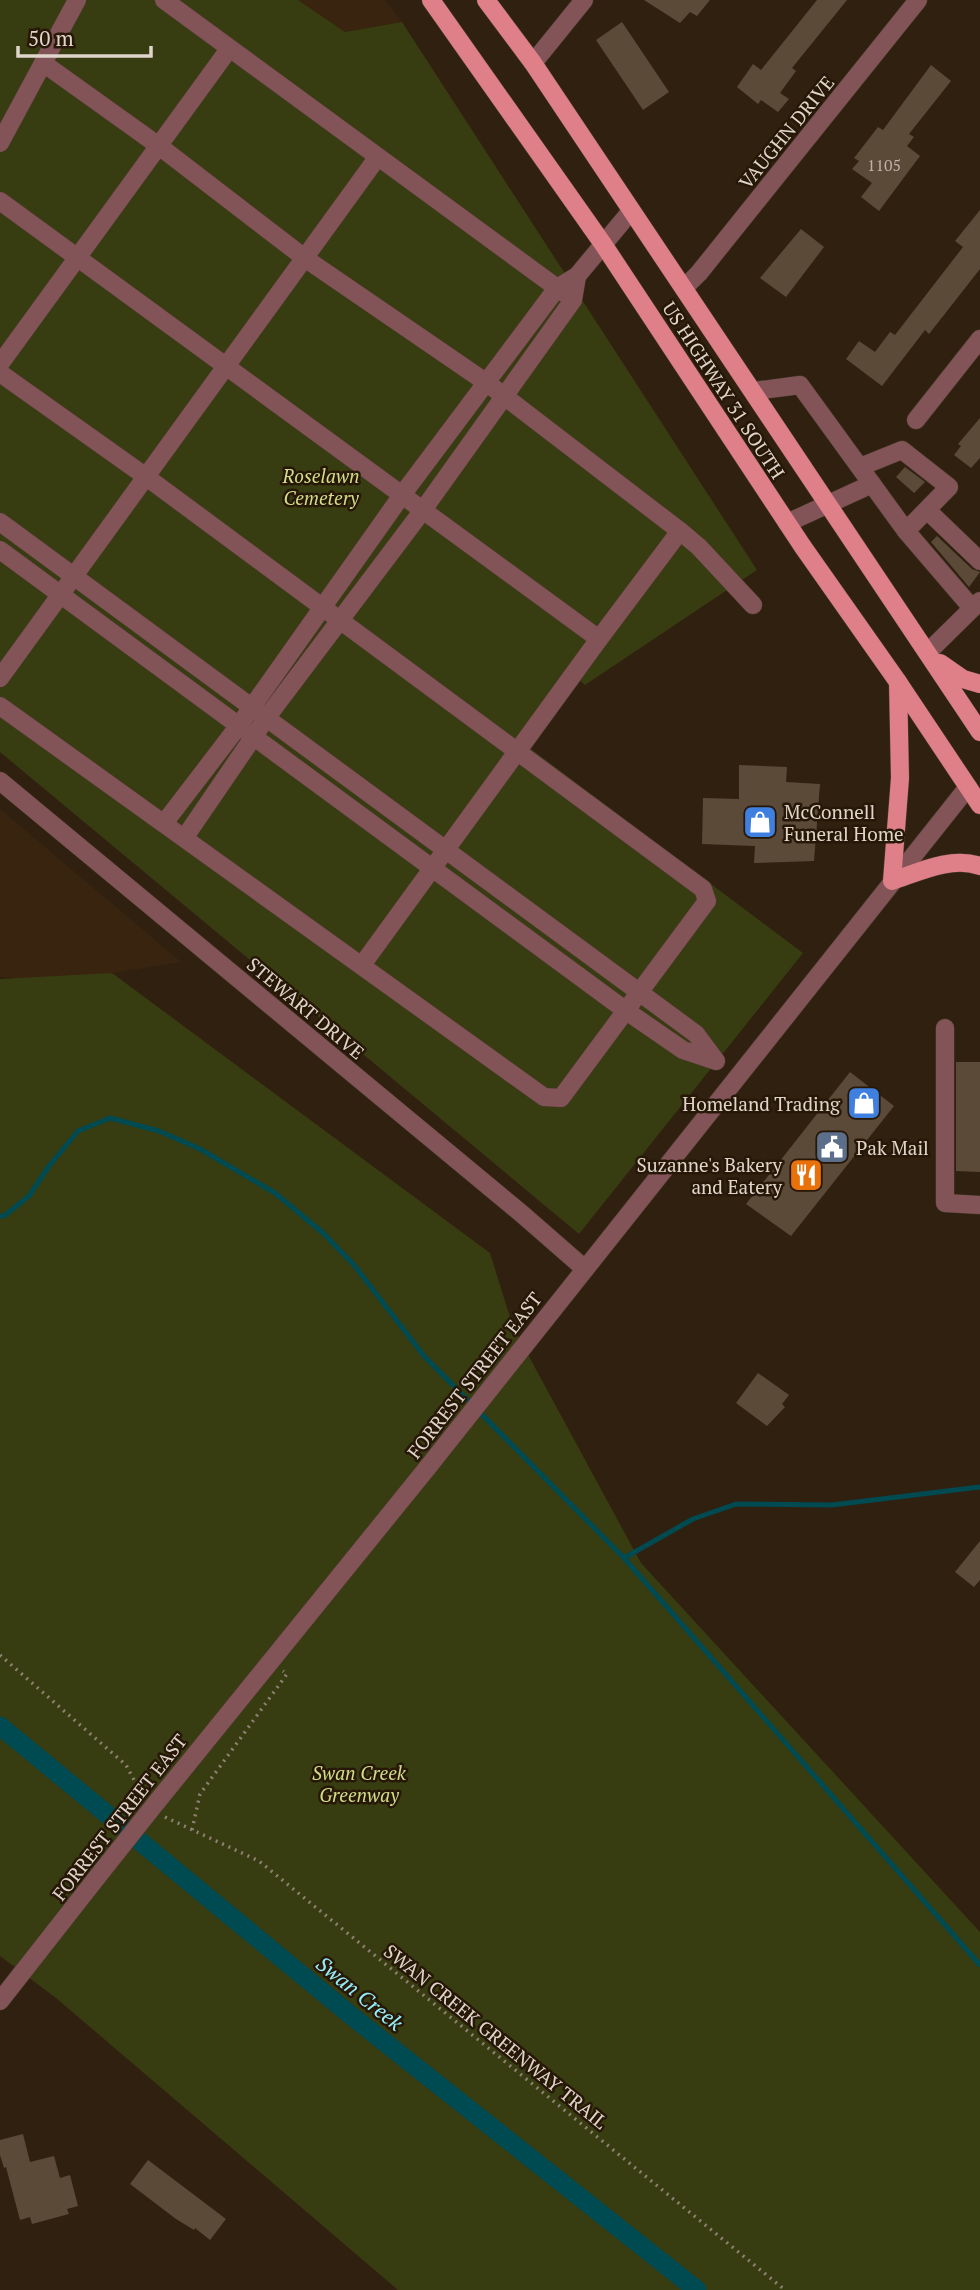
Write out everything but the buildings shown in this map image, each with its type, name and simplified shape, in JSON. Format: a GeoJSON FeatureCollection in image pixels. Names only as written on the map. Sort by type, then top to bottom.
{"type":"FeatureCollection","features":[{"type":"Feature","properties":{"kind":"main road","name":"US HIGHWAY 31 SOUTH"},"geometry":{"type":"LineString","coordinates":[[431,0],[603,244],[787,523],[898,682],[974,781],[980,805]]}},
{"type":"Feature","properties":{"kind":"main road","name":"US HIGHWAY 31 SOUTH"},"geometry":{"type":"LineString","coordinates":[[486,0],[533,63],[980,732]]}},
{"type":"Feature","properties":{"kind":"main road"},"geometry":{"type":"LineString","coordinates":[[930,655],[963,679],[980,684]]}},
{"type":"Feature","properties":{"kind":"main road"},"geometry":{"type":"LineString","coordinates":[[898,682],[900,778],[892,881],[949,863],[971,863],[980,866]]}},
{"type":"Feature","properties":{"kind":"street"},"geometry":{"type":"LineString","coordinates":[[0,143],[77,0]]}},
{"type":"Feature","properties":{"kind":"street"},"geometry":{"type":"LineString","coordinates":[[164,0],[573,300]]}},
{"type":"Feature","properties":{"kind":"street"},"geometry":{"type":"LineString","coordinates":[[533,63],[584,0]]}},
{"type":"Feature","properties":{"kind":"street","name":"VAUGHN DRIVE"},"geometry":{"type":"LineString","coordinates":[[684,288],[699,273],[918,0]]}},
{"type":"Feature","properties":{"kind":"street"},"geometry":{"type":"LineString","coordinates":[[0,363],[229,49]]}},
{"type":"Feature","properties":{"kind":"street"},"geometry":{"type":"LineString","coordinates":[[43,63],[159,146],[306,259],[487,383],[680,531],[699,547],[753,606]]}},
{"type":"Feature","properties":{"kind":"street"},"geometry":{"type":"LineString","coordinates":[[0,678],[377,158]]}},
{"type":"Feature","properties":{"kind":"street"},"geometry":{"type":"LineString","coordinates":[[0,201],[599,639]]}},
{"type":"Feature","properties":{"kind":"street"},"geometry":{"type":"LineString","coordinates":[[164,822],[240,724],[402,495],[557,288],[577,276],[631,211]]}},
{"type":"Feature","properties":{"kind":"street"},"geometry":{"type":"LineString","coordinates":[[185,837],[267,717],[423,510],[573,300],[577,276]]}},
{"type":"Feature","properties":{"kind":"street"},"geometry":{"type":"LineString","coordinates":[[916,420],[980,339]]}},
{"type":"Feature","properties":{"kind":"street"},"geometry":{"type":"LineString","coordinates":[[0,373],[145,476],[703,890],[707,901],[561,1098],[544,1097],[0,706]]}},
{"type":"Feature","properties":{"kind":"street"},"geometry":{"type":"LineString","coordinates":[[754,391],[800,385],[906,531],[976,605],[930,655]]}},
{"type":"Feature","properties":{"kind":"street"},"geometry":{"type":"LineString","coordinates":[[860,467],[902,450],[949,487],[906,531]]}},
{"type":"Feature","properties":{"kind":"street"},"geometry":{"type":"LineString","coordinates":[[787,523],[872,484]]}},
{"type":"Feature","properties":{"kind":"street"},"geometry":{"type":"LineString","coordinates":[[928,511],[980,561]]}},
{"type":"Feature","properties":{"kind":"street"},"geometry":{"type":"LineString","coordinates":[[0,522],[696,1034],[716,1061],[737,1077]]}},
{"type":"Feature","properties":{"kind":"street"},"geometry":{"type":"LineString","coordinates":[[362,965],[680,531]]}},
{"type":"Feature","properties":{"kind":"street"},"geometry":{"type":"LineString","coordinates":[[0,550],[255,735],[625,1010],[683,1050],[716,1061]]}},
{"type":"Feature","properties":{"kind":"street","name":"STEWART DRIVE"},"geometry":{"type":"LineString","coordinates":[[0,781],[522,1214],[584,1269]]}},
{"type":"Feature","properties":{"kind":"street","name":"FORREST STREET EAST"},"geometry":{"type":"LineString","coordinates":[[0,2001],[156,1802],[517,1356],[974,781]]}},
{"type":"Feature","properties":{"kind":"street"},"geometry":{"type":"LineString","coordinates":[[945,1028],[944,1203],[980,1205]]}},
{"type":"Feature","properties":{"kind":"path"},"geometry":{"type":"LineString","coordinates":[[0,1656],[126,1765]]}},
{"type":"Feature","properties":{"kind":"path"},"geometry":{"type":"LineString","coordinates":[[192,1830],[200,1794],[287,1674],[271,1660]]}},
{"type":"Feature","properties":{"kind":"path","name":"SWAN CREEK GREENWAY TRAIL"},"geometry":{"type":"LineString","coordinates":[[176,1823],[259,1861],[785,2290]]}},
{"type":"Feature","properties":{"kind":"shaded area"},"geometry":{"type":"Polygon","coordinates":[[[298,0],[385,0],[402,22],[345,32],[298,0]]]}},
{"type":"Feature","properties":{"kind":"shaded area"},"geometry":{"type":"Polygon","coordinates":[[[0,809],[181,962],[64,981],[0,977],[0,809]]]}},
{"type":"Feature","properties":{"kind":"green space","name":"Roselawn Cemetery"},"geometry":{"type":"Polygon","coordinates":[[[0,0],[298,0],[345,32],[402,22],[757,570],[585,685],[578,679],[527,746],[803,953],[579,1234],[0,752],[0,0]]]}},
{"type":"Feature","properties":{"kind":"green space","name":"Swan Creek Greenway"},"geometry":{"type":"Polygon","coordinates":[[[112,973],[490,1253],[513,1327],[641,1563],[980,1932],[980,2290],[398,2290],[56,1998],[0,1956],[0,979],[112,973]]]}},
{"type":"Feature","properties":{"kind":"waterway"},"geometry":{"type":"LineString","coordinates":[[0,1216],[4,1216],[29,1196],[78,1131],[110,1118],[159,1131],[200,1149],[275,1193],[323,1233],[354,1265],[424,1356],[624,1558],[980,1965]]}},
{"type":"Feature","properties":{"kind":"waterway"},"geometry":{"type":"LineString","coordinates":[[624,1558],[693,1519],[736,1504],[832,1505],[980,1487]]}},
{"type":"Feature","properties":{"kind":"waterway","name":"Swan Creek"},"geometry":{"type":"LineString","coordinates":[[0,1726],[354,2018],[697,2290]]}},
{"type":"Feature","properties":{"kind":"place","name":"McConnell Funeral Home"},"geometry":{"type":"Point","coordinates":[760,822]}},
{"type":"Feature","properties":{"kind":"place","name":"Homeland Trading"},"geometry":{"type":"Point","coordinates":[864,1103]}},
{"type":"Feature","properties":{"kind":"place","name":"Pak Mail"},"geometry":{"type":"Point","coordinates":[832,1147]}},
{"type":"Feature","properties":{"kind":"place","name":"Suzanne's Bakery and Eatery"},"geometry":{"type":"Point","coordinates":[806,1175]}}]}
